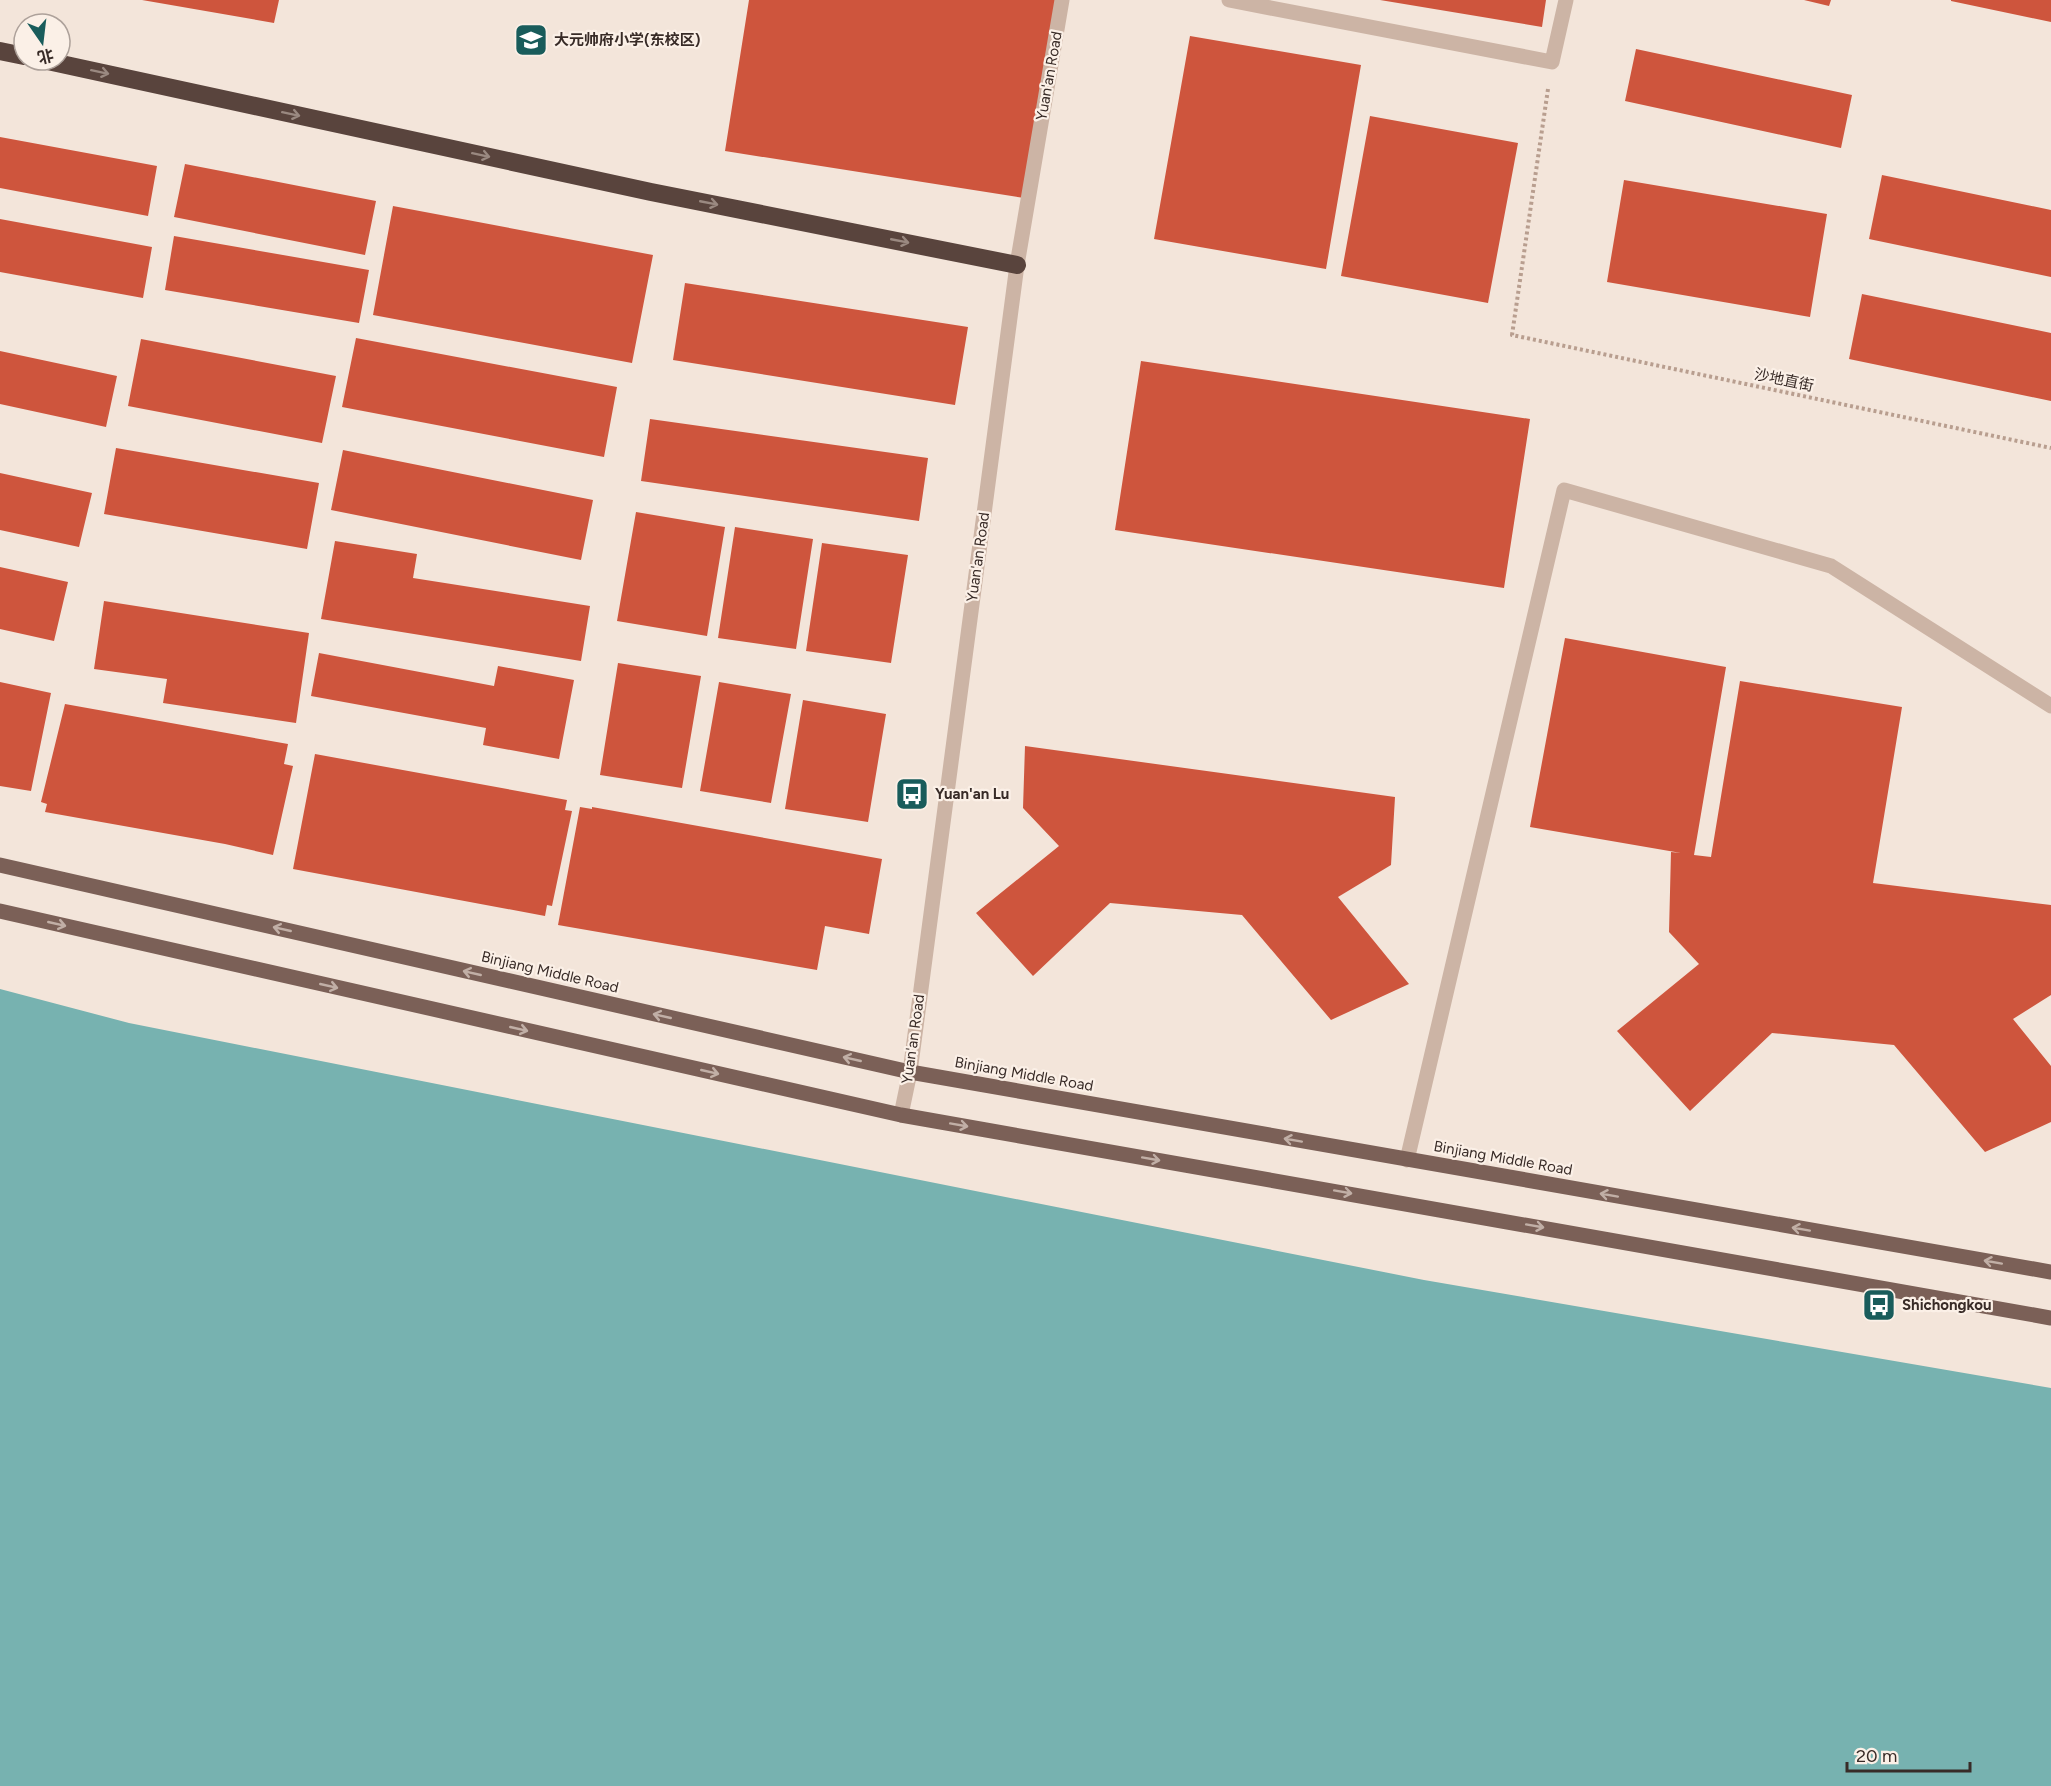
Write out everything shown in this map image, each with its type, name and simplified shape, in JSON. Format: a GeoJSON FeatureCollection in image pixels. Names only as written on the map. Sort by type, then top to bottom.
{"type":"FeatureCollection","features":[{"type":"Feature","properties":{"kind":"highway"},"geometry":{"type":"LineString","coordinates":[[72,66],[651,192],[1017,264]]}},
{"type":"Feature","properties":{"kind":"main road","name":"Binjiang Middle Road"},"geometry":{"type":"LineString","coordinates":[[0,865],[909,1072],[2051,1272]]}},
{"type":"Feature","properties":{"kind":"main road"},"geometry":{"type":"LineString","coordinates":[[0,911],[901,1115],[2051,1318]]}},
{"type":"Feature","properties":{"kind":"street","name":"Yuan'an Road"},"geometry":{"type":"LineString","coordinates":[[901,1115],[909,1072],[1017,264],[1062,0]]}},
{"type":"Feature","properties":{"kind":"street"},"geometry":{"type":"LineString","coordinates":[[1229,0],[1552,62],[1566,0]]}},
{"type":"Feature","properties":{"kind":"street"},"geometry":{"type":"LineString","coordinates":[[1407,1160],[1564,490],[1831,566],[2051,706]]}},
{"type":"Feature","properties":{"kind":"path","name":"沙地直街"},"geometry":{"type":"LineString","coordinates":[[1552,62],[1512,335],[2051,448]]}},
{"type":"Feature","properties":{"kind":"water"},"geometry":{"type":"Polygon","coordinates":[[[0,989],[129,1023],[1424,1280],[2051,1388],[2051,1786],[0,1786],[0,989]]]}},
{"type":"Feature","properties":{"kind":"building"},"geometry":{"type":"Polygon","coordinates":[[[142,0],[279,0],[274,23],[142,0]]]}},
{"type":"Feature","properties":{"kind":"building"},"geometry":{"type":"Polygon","coordinates":[[[749,0],[1056,0],[1024,198],[725,151],[749,0]]]}},
{"type":"Feature","properties":{"kind":"building"},"geometry":{"type":"Polygon","coordinates":[[[1380,0],[1546,0],[1542,27],[1380,0]]]}},
{"type":"Feature","properties":{"kind":"building"},"geometry":{"type":"Polygon","coordinates":[[[1804,0],[1831,0],[1829,6],[1804,0]]]}},
{"type":"Feature","properties":{"kind":"building"},"geometry":{"type":"Polygon","coordinates":[[[2051,0],[2051,22],[1951,1],[2051,0]]]}},
{"type":"Feature","properties":{"kind":"building"},"geometry":{"type":"Polygon","coordinates":[[[1190,36],[1361,65],[1326,269],[1154,239],[1190,36]]]}},
{"type":"Feature","properties":{"kind":"building"},"geometry":{"type":"Polygon","coordinates":[[[1636,49],[1852,95],[1841,148],[1625,101],[1636,49]]]}},
{"type":"Feature","properties":{"kind":"building"},"geometry":{"type":"Polygon","coordinates":[[[1370,116],[1518,143],[1488,303],[1341,276],[1370,116]]]}},
{"type":"Feature","properties":{"kind":"building"},"geometry":{"type":"Polygon","coordinates":[[[0,137],[157,166],[148,216],[0,188],[0,137]]]}},
{"type":"Feature","properties":{"kind":"building"},"geometry":{"type":"Polygon","coordinates":[[[185,164],[376,201],[365,255],[174,217],[185,164]]]}},
{"type":"Feature","properties":{"kind":"building"},"geometry":{"type":"Polygon","coordinates":[[[1882,175],[2051,210],[2051,277],[1869,239],[1882,175]]]}},
{"type":"Feature","properties":{"kind":"building"},"geometry":{"type":"Polygon","coordinates":[[[1624,180],[1827,214],[1810,317],[1607,282],[1624,180]]]}},
{"type":"Feature","properties":{"kind":"building"},"geometry":{"type":"Polygon","coordinates":[[[393,206],[653,255],[632,363],[373,315],[393,206]]]}},
{"type":"Feature","properties":{"kind":"building"},"geometry":{"type":"Polygon","coordinates":[[[0,219],[152,247],[143,298],[0,272],[0,219]]]}},
{"type":"Feature","properties":{"kind":"building"},"geometry":{"type":"Polygon","coordinates":[[[174,236],[369,270],[359,323],[165,290],[174,236]]]}},
{"type":"Feature","properties":{"kind":"building"},"geometry":{"type":"Polygon","coordinates":[[[685,283],[968,327],[955,405],[673,360],[685,283]]]}},
{"type":"Feature","properties":{"kind":"building"},"geometry":{"type":"Polygon","coordinates":[[[1862,294],[2051,333],[2051,401],[1849,359],[1862,294]]]}},
{"type":"Feature","properties":{"kind":"building"},"geometry":{"type":"Polygon","coordinates":[[[356,338],[617,387],[604,457],[342,407],[356,338]]]}},
{"type":"Feature","properties":{"kind":"building"},"geometry":{"type":"Polygon","coordinates":[[[141,339],[336,376],[322,443],[128,406],[141,339]]]}},
{"type":"Feature","properties":{"kind":"building"},"geometry":{"type":"Polygon","coordinates":[[[0,351],[117,376],[106,427],[0,404],[0,351]]]}},
{"type":"Feature","properties":{"kind":"building"},"geometry":{"type":"Polygon","coordinates":[[[1141,361],[1530,419],[1504,588],[1115,530],[1141,361]]]}},
{"type":"Feature","properties":{"kind":"building"},"geometry":{"type":"Polygon","coordinates":[[[650,419],[928,458],[919,521],[641,481],[650,419]]]}},
{"type":"Feature","properties":{"kind":"building"},"geometry":{"type":"Polygon","coordinates":[[[116,448],[319,483],[307,549],[104,514],[116,448]]]}},
{"type":"Feature","properties":{"kind":"building"},"geometry":{"type":"Polygon","coordinates":[[[343,450],[593,500],[581,560],[331,510],[343,450]]]}},
{"type":"Feature","properties":{"kind":"building"},"geometry":{"type":"Polygon","coordinates":[[[0,473],[92,493],[79,547],[0,530],[0,473]]]}},
{"type":"Feature","properties":{"kind":"building"},"geometry":{"type":"Polygon","coordinates":[[[636,512],[725,527],[707,636],[617,621],[636,512]]]}},
{"type":"Feature","properties":{"kind":"building"},"geometry":{"type":"Polygon","coordinates":[[[735,527],[813,539],[796,649],[718,638],[735,527]]]}},
{"type":"Feature","properties":{"kind":"building"},"geometry":{"type":"Polygon","coordinates":[[[335,541],[417,554],[413,578],[590,606],[581,661],[321,619],[335,541]]]}},
{"type":"Feature","properties":{"kind":"building"},"geometry":{"type":"Polygon","coordinates":[[[822,543],[908,555],[891,663],[806,651],[822,543]]]}},
{"type":"Feature","properties":{"kind":"building"},"geometry":{"type":"Polygon","coordinates":[[[0,567],[68,582],[54,641],[0,629],[0,567]]]}},
{"type":"Feature","properties":{"kind":"building"},"geometry":{"type":"Polygon","coordinates":[[[104,601],[309,633],[296,723],[163,703],[167,679],[94,669],[104,601]]]}},
{"type":"Feature","properties":{"kind":"building"},"geometry":{"type":"Polygon","coordinates":[[[1565,638],[1726,667],[1694,855],[1711,857],[1740,681],[1902,707],[1873,883],[2051,905],[2051,995],[2013,1019],[2051,1066],[2051,1122],[1985,1152],[1894,1045],[1772,1033],[1690,1111],[1617,1031],[1699,964],[1669,932],[1671,852],[1681,853],[1530,827],[1565,638]]]}},
{"type":"Feature","properties":{"kind":"building"},"geometry":{"type":"Polygon","coordinates":[[[319,653],[494,686],[498,666],[574,680],[559,759],[483,745],[486,728],[311,696],[319,653]]]}},
{"type":"Feature","properties":{"kind":"building"},"geometry":{"type":"Polygon","coordinates":[[[618,663],[701,676],[682,788],[600,775],[618,663]]]}},
{"type":"Feature","properties":{"kind":"building"},"geometry":{"type":"Polygon","coordinates":[[[0,682],[51,693],[31,791],[0,786],[0,682]]]}},
{"type":"Feature","properties":{"kind":"building"},"geometry":{"type":"Polygon","coordinates":[[[719,682],[791,694],[771,803],[700,791],[719,682]]]}},
{"type":"Feature","properties":{"kind":"building"},"geometry":{"type":"Polygon","coordinates":[[[803,700],[886,714],[868,822],[785,809],[803,700]]]}},
{"type":"Feature","properties":{"kind":"building"},"geometry":{"type":"Polygon","coordinates":[[[65,704],[288,744],[284,764],[293,766],[273,855],[225,844],[45,812],[47,804],[41,802],[65,704]]]}},
{"type":"Feature","properties":{"kind":"building"},"geometry":{"type":"Polygon","coordinates":[[[1025,746],[1395,797],[1391,865],[1338,897],[1409,984],[1331,1020],[1242,915],[1110,903],[1033,976],[976,913],[1059,846],[1023,808],[1025,746]]]}},
{"type":"Feature","properties":{"kind":"building"},"geometry":{"type":"Polygon","coordinates":[[[315,754],[567,800],[565,810],[572,811],[552,906],[547,905],[545,916],[293,869],[315,754]]]}},
{"type":"Feature","properties":{"kind":"building"},"geometry":{"type":"Polygon","coordinates":[[[580,807],[592,809],[592,807],[882,859],[869,934],[825,926],[817,970],[558,925],[580,807]]]}},
{"type":"Feature","properties":{"kind":"place","name":"大元帅府小学(东校区)"},"geometry":{"type":"Point","coordinates":[531,40]}},
{"type":"Feature","properties":{"kind":"place","name":"Yuan'an Lu"},"geometry":{"type":"Point","coordinates":[912,794]}},
{"type":"Feature","properties":{"kind":"place","name":"Shichongkou"},"geometry":{"type":"Point","coordinates":[1879,1305]}}]}
